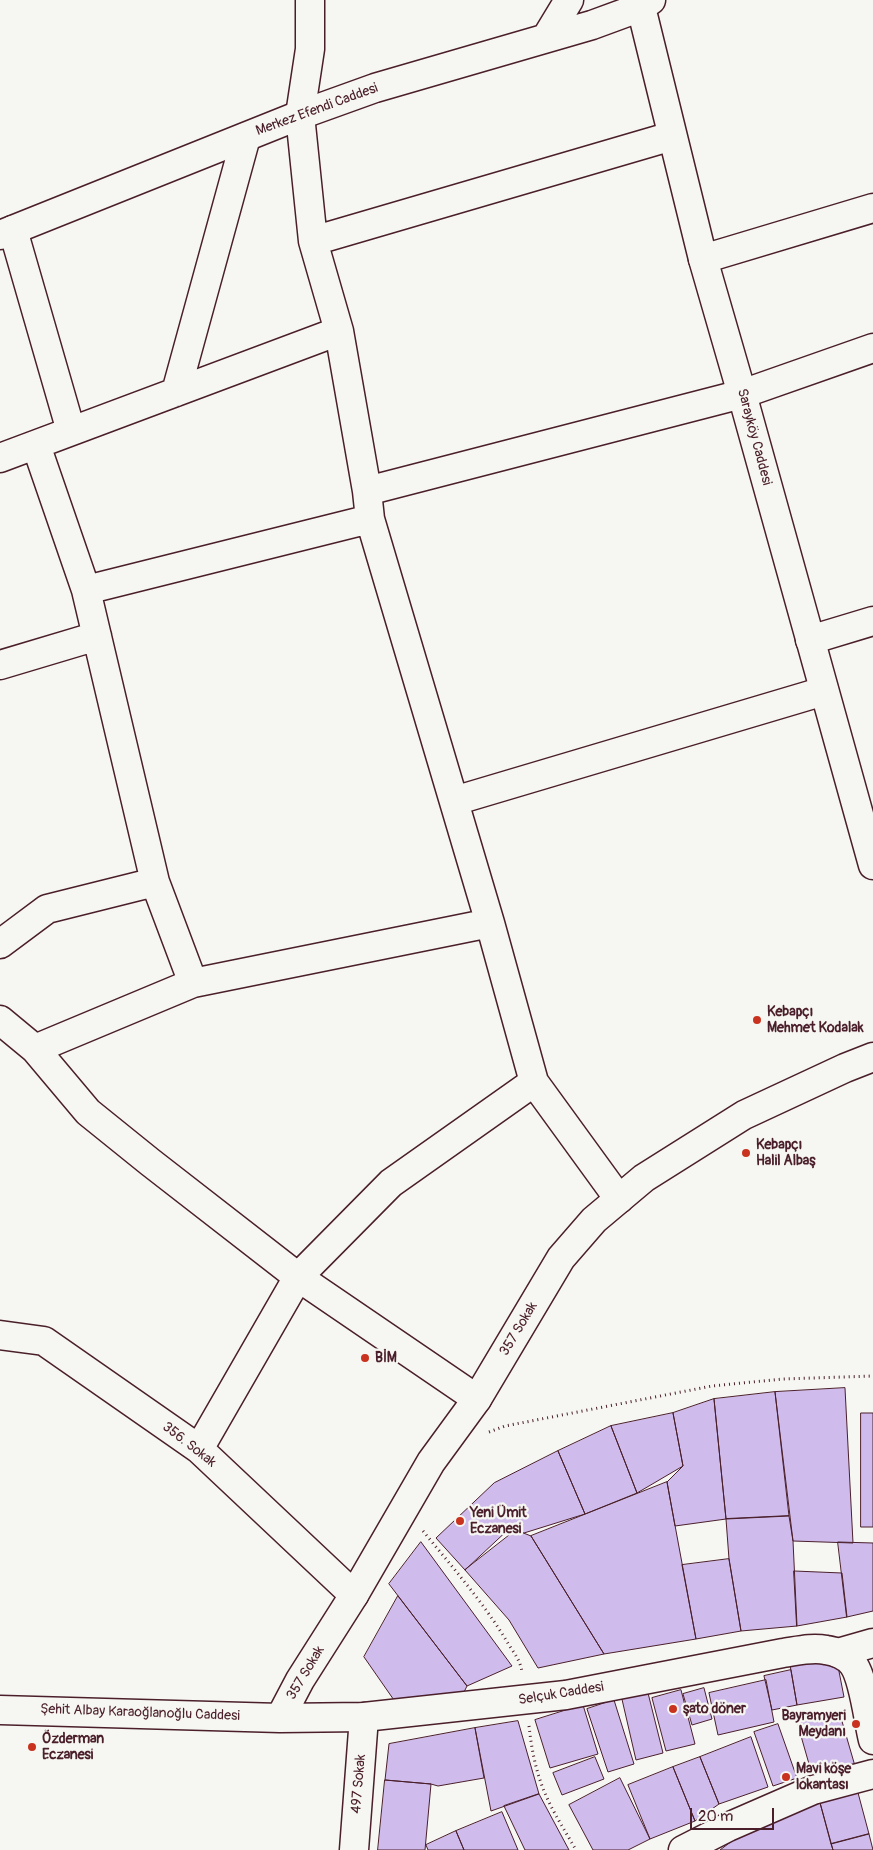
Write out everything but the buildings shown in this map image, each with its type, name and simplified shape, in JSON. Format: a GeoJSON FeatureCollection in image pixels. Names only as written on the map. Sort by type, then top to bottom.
{"type":"FeatureCollection","features":[{"type":"Feature","properties":{"kind":"street"},"geometry":{"type":"LineString","coordinates":[[310,0],[310,49],[300,116],[313,241],[339,331],[367,491],[370,519],[490,923],[534,1082],[619,1199]]}},
{"type":"Feature","properties":{"kind":"street"},"geometry":{"type":"LineString","coordinates":[[546,38],[569,0]]}},
{"type":"Feature","properties":{"kind":"street","name":"Merkez Efendi Caddesi"},"geometry":{"type":"LineString","coordinates":[[6,232],[375,88],[592,25],[643,2]]}},
{"type":"Feature","properties":{"kind":"street","name":"Sarayköy Caddesi"},"geometry":{"type":"LineString","coordinates":[[643,2],[672,136],[703,259],[873,865]]}},
{"type":"Feature","properties":{"kind":"street"},"geometry":{"type":"LineString","coordinates":[[313,241],[672,136]]}},
{"type":"Feature","properties":{"kind":"street"},"geometry":{"type":"LineString","coordinates":[[176,392],[246,137]]}},
{"type":"Feature","properties":{"kind":"street"},"geometry":{"type":"LineString","coordinates":[[703,259],[873,208]]}},
{"type":"Feature","properties":{"kind":"street"},"geometry":{"type":"LineString","coordinates":[[6,232],[71,431]]}},
{"type":"Feature","properties":{"kind":"street"},"geometry":{"type":"LineString","coordinates":[[0,458],[339,331]]}},
{"type":"Feature","properties":{"kind":"street"},"geometry":{"type":"LineString","coordinates":[[367,491],[742,394],[873,348]]}},
{"type":"Feature","properties":{"kind":"street"},"geometry":{"type":"LineString","coordinates":[[36,445],[86,590],[155,882],[193,983]]}},
{"type":"Feature","properties":{"kind":"street"},"geometry":{"type":"LineString","coordinates":[[86,590],[370,519]]}},
{"type":"Feature","properties":{"kind":"street"},"geometry":{"type":"LineString","coordinates":[[810,640],[873,621]]}},
{"type":"Feature","properties":{"kind":"street"},"geometry":{"type":"LineString","coordinates":[[0,665],[97,636]]}},
{"type":"Feature","properties":{"kind":"street"},"geometry":{"type":"LineString","coordinates":[[454,801],[824,691]]}},
{"type":"Feature","properties":{"kind":"street"},"geometry":{"type":"LineString","coordinates":[[0,944],[47,908],[155,882]]}},
{"type":"Feature","properties":{"kind":"street"},"geometry":{"type":"LineString","coordinates":[[36,1049],[193,983],[490,923]]}},
{"type":"Feature","properties":{"kind":"street"},"geometry":{"type":"LineString","coordinates":[[0,1020],[36,1049],[88,1112],[298,1277],[477,1399]]}},
{"type":"Feature","properties":{"kind":"street","name":"357 Sokak"},"geometry":{"type":"LineString","coordinates":[[280,1718],[300,1680],[354,1595],[431,1462],[477,1399],[561,1258],[594,1220],[644,1178],[744,1115],[873,1057]]}},
{"type":"Feature","properties":{"kind":"street"},"geometry":{"type":"LineString","coordinates":[[199,1449],[298,1277],[391,1183],[534,1082]]}},
{"type":"Feature","properties":{"kind":"street","name":"356. Sokak"},"geometry":{"type":"LineString","coordinates":[[0,1335],[44,1341],[199,1449],[354,1595]]}},
{"type":"Feature","properties":{"kind":"street"},"geometry":{"type":"LineString","coordinates":[[838,1653],[873,1643]]}},
{"type":"Feature","properties":{"kind":"street","name":"Selçuk Caddesi"},"geometry":{"type":"LineString","coordinates":[[280,1718],[364,1718],[566,1695],[783,1652],[811,1649],[838,1653]]}},
{"type":"Feature","properties":{"kind":"street"},"geometry":{"type":"LineString","coordinates":[[838,1653],[852,1663],[860,1677],[873,1740]]}},
{"type":"Feature","properties":{"kind":"street","name":"Şehit Albay Karaoğlanoğlu Caddesi"},"geometry":{"type":"LineString","coordinates":[[0,1710],[280,1718]]}},
{"type":"Feature","properties":{"kind":"street","name":"497 Sokak"},"geometry":{"type":"LineString","coordinates":[[354,1850],[364,1718]]}},
{"type":"Feature","properties":{"kind":"street"},"geometry":{"type":"LineString","coordinates":[[683,1850],[728,1827],[813,1790],[873,1774]]}},
{"type":"Feature","properties":{"kind":"path"},"geometry":{"type":"LineString","coordinates":[[487,1433],[505,1426],[712,1386],[784,1379],[873,1376]]}},
{"type":"Feature","properties":{"kind":"place","name":"Kebapçı Mehmet Kodalak"},"geometry":{"type":"Point","coordinates":[757,1020]}},
{"type":"Feature","properties":{"kind":"place","name":"Kebapçı Halil Albaş"},"geometry":{"type":"Point","coordinates":[746,1153]}},
{"type":"Feature","properties":{"kind":"place","name":"BİM"},"geometry":{"type":"Point","coordinates":[365,1358]}},
{"type":"Feature","properties":{"kind":"place","name":"Yeni Ümit Eczanesi"},"geometry":{"type":"Point","coordinates":[460,1521]}},
{"type":"Feature","properties":{"kind":"place","name":"şato döner"},"geometry":{"type":"Point","coordinates":[673,1709]}},
{"type":"Feature","properties":{"kind":"place","name":"Bayramyeri Meydanı"},"geometry":{"type":"Point","coordinates":[856,1724]}},
{"type":"Feature","properties":{"kind":"place","name":"Özderman Eczanesi"},"geometry":{"type":"Point","coordinates":[32,1747]}},
{"type":"Feature","properties":{"kind":"place","name":"Mavi köşe lokantası"},"geometry":{"type":"Point","coordinates":[786,1777]}}]}
